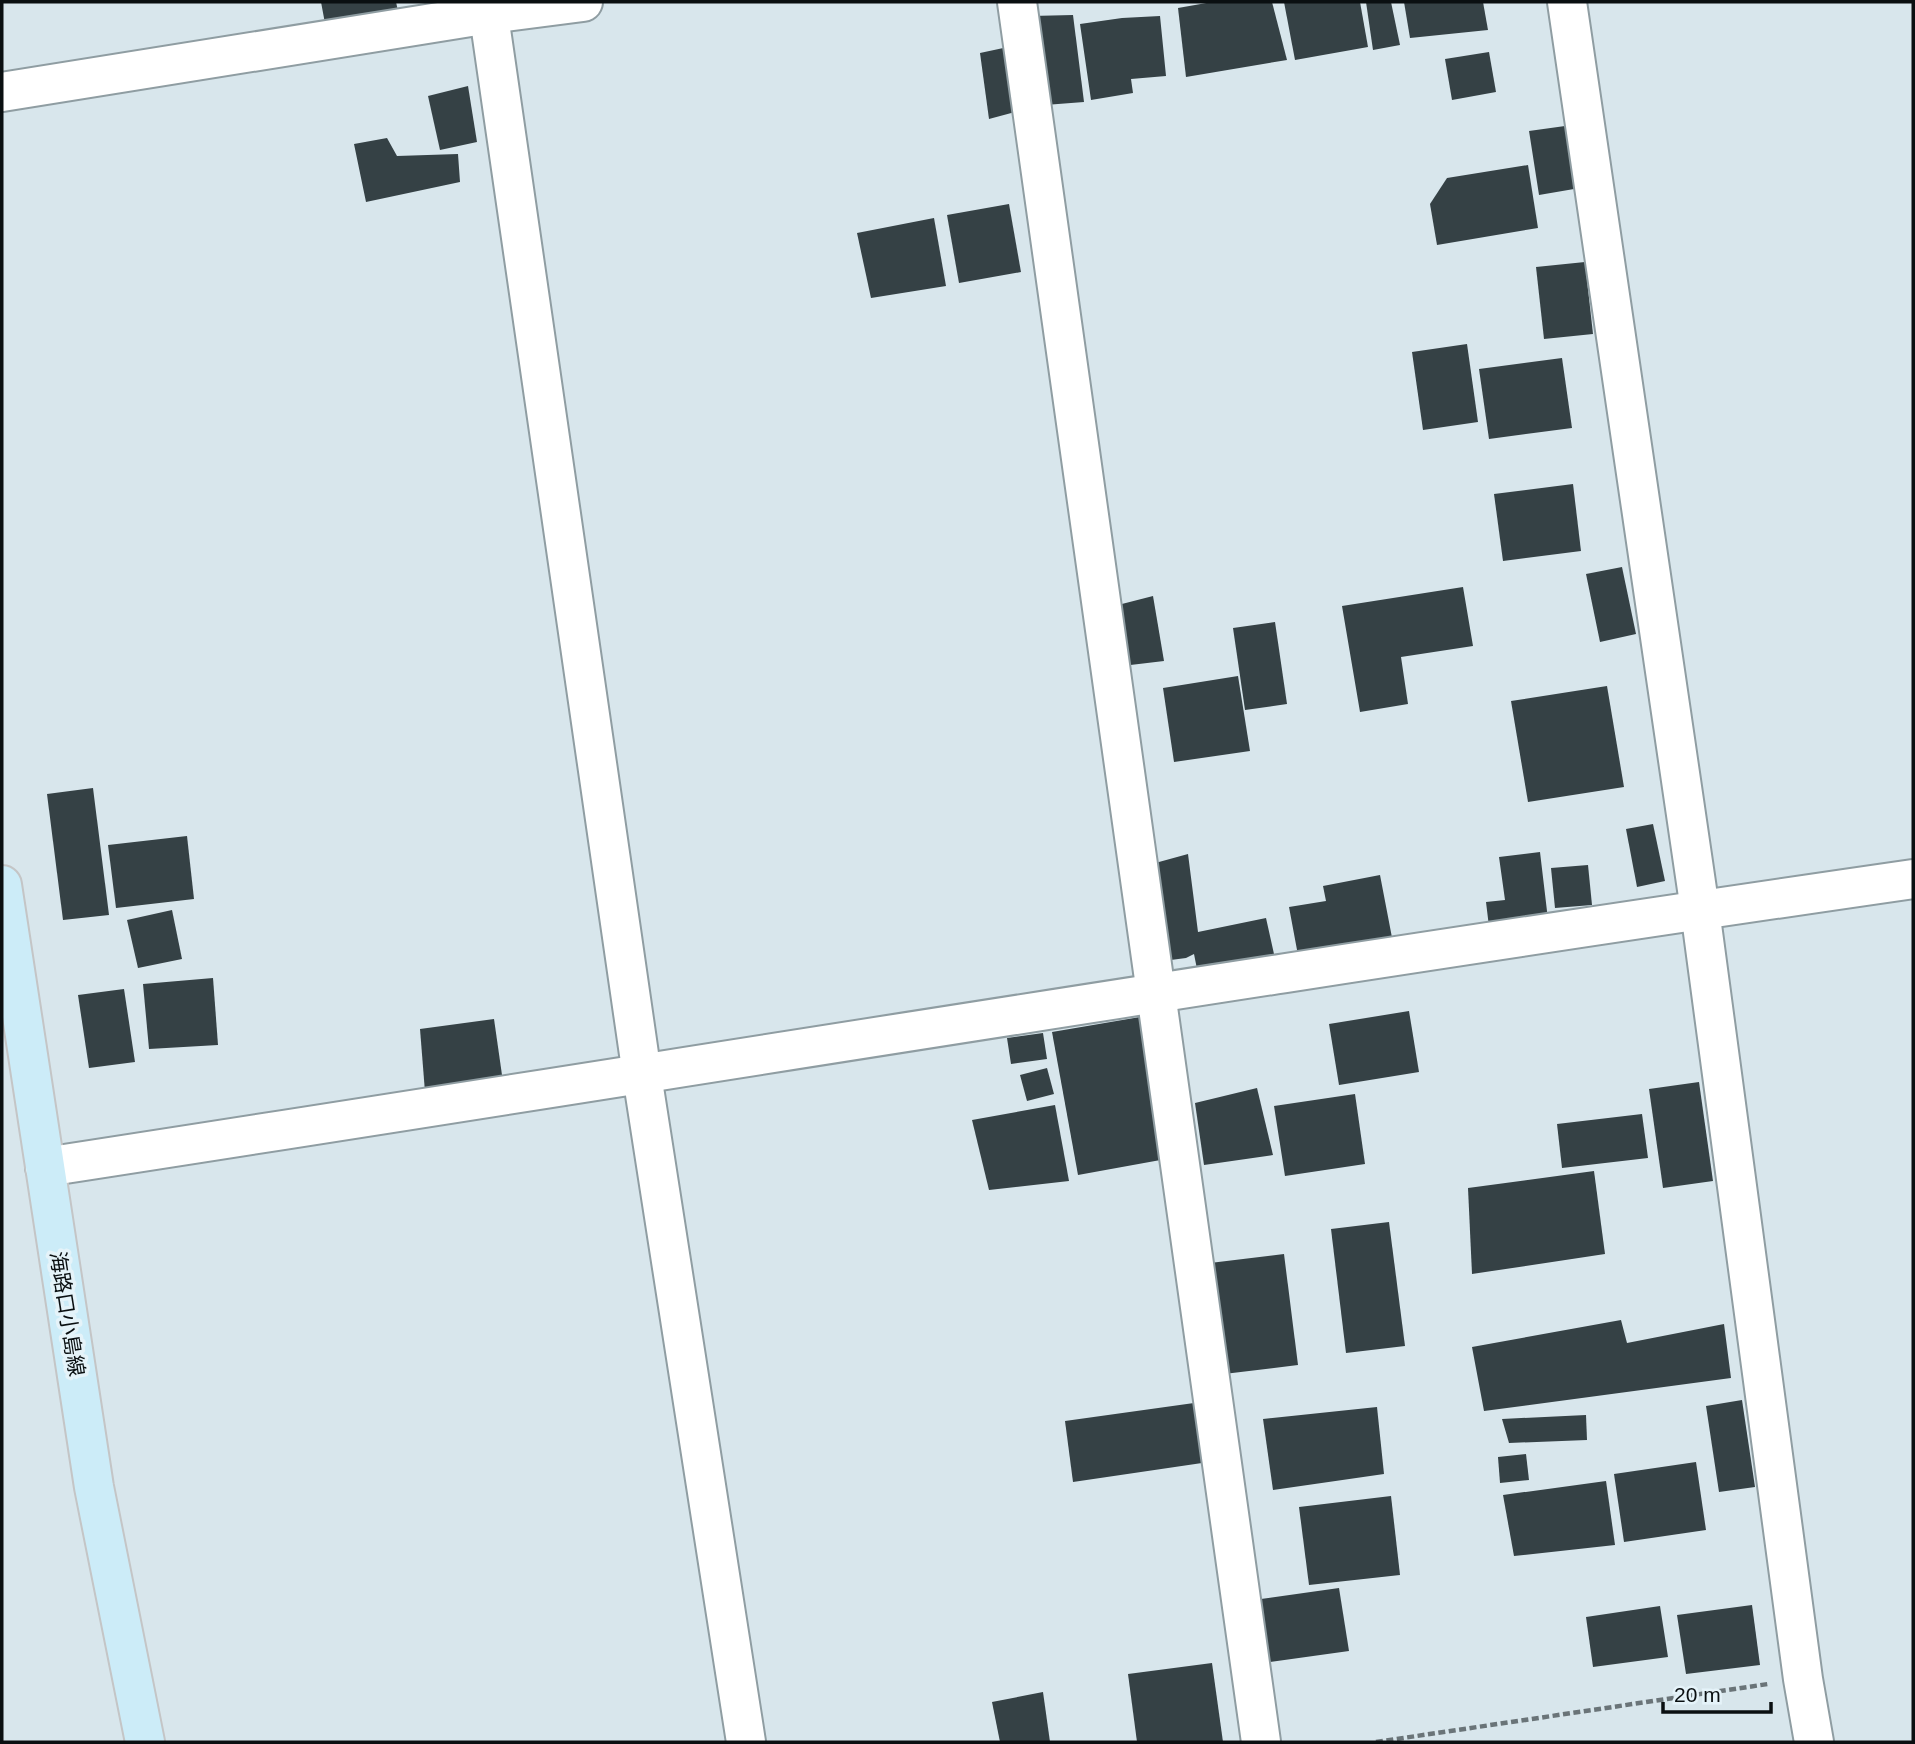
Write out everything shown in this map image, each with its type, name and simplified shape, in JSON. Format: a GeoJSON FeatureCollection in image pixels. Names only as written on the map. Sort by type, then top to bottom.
{"type":"FeatureCollection","features":[{"type":"Feature","properties":{"kind":"main road","name":"海路口小島線"},"geometry":{"type":"LineString","coordinates":[[2,885],[17,1087],[44,1167],[94,1487],[145,1742]]}},
{"type":"Feature","properties":{"kind":"street"},"geometry":{"type":"LineString","coordinates":[[2,92],[488,8],[583,2]]}},
{"type":"Feature","properties":{"kind":"street"},"geometry":{"type":"LineString","coordinates":[[1017,2],[1261,1742]]}},
{"type":"Feature","properties":{"kind":"street"},"geometry":{"type":"LineString","coordinates":[[1567,2],[1700,910],[1803,1679],[1814,1742]]}},
{"type":"Feature","properties":{"kind":"street"},"geometry":{"type":"LineString","coordinates":[[488,8],[642,1075],[746,1742]]}},
{"type":"Feature","properties":{"kind":"street"},"geometry":{"type":"LineString","coordinates":[[44,1167],[1155,993],[1913,879]]}},
{"type":"Feature","properties":{"kind":"path"},"geometry":{"type":"LineString","coordinates":[[1376,1742],[1803,1679]]}},
{"type":"Feature","properties":{"kind":"building"},"geometry":{"type":"Polygon","coordinates":[[[321,2],[396,2],[400,20],[327,34],[321,2]]]}},
{"type":"Feature","properties":{"kind":"building"},"geometry":{"type":"Polygon","coordinates":[[[1212,2],[1272,2],[1287,60],[1186,77],[1178,8],[1212,2]]]}},
{"type":"Feature","properties":{"kind":"building"},"geometry":{"type":"Polygon","coordinates":[[[1284,2],[1360,2],[1368,47],[1295,60],[1284,2]]]}},
{"type":"Feature","properties":{"kind":"building"},"geometry":{"type":"Polygon","coordinates":[[[1366,2],[1391,2],[1400,45],[1373,50],[1366,2]]]}},
{"type":"Feature","properties":{"kind":"building"},"geometry":{"type":"Polygon","coordinates":[[[1404,2],[1483,2],[1488,30],[1410,38],[1404,2]]]}},
{"type":"Feature","properties":{"kind":"building"},"geometry":{"type":"Polygon","coordinates":[[[1073,15],[1084,102],[1045,105],[1031,16],[1073,15]]]}},
{"type":"Feature","properties":{"kind":"building"},"geometry":{"type":"Polygon","coordinates":[[[1160,16],[1166,76],[1131,79],[1133,93],[1091,100],[1080,24],[1160,16]]]}},
{"type":"Feature","properties":{"kind":"building"},"geometry":{"type":"Polygon","coordinates":[[[1008,47],[1015,112],[989,119],[980,53],[1008,47]]]}},
{"type":"Feature","properties":{"kind":"building"},"geometry":{"type":"Polygon","coordinates":[[[1489,52],[1496,92],[1452,100],[1445,59],[1489,52]]]}},
{"type":"Feature","properties":{"kind":"building"},"geometry":{"type":"Polygon","coordinates":[[[468,86],[477,142],[440,150],[428,96],[468,86]]]}},
{"type":"Feature","properties":{"kind":"building"},"geometry":{"type":"Polygon","coordinates":[[[1565,126],[1574,189],[1539,195],[1529,131],[1565,126]]]}},
{"type":"Feature","properties":{"kind":"building"},"geometry":{"type":"Polygon","coordinates":[[[387,138],[397,156],[458,154],[460,182],[366,202],[354,144],[387,138]]]}},
{"type":"Feature","properties":{"kind":"building"},"geometry":{"type":"Polygon","coordinates":[[[1528,165],[1538,228],[1437,245],[1430,204],[1447,178],[1528,165]]]}},
{"type":"Feature","properties":{"kind":"building"},"geometry":{"type":"Polygon","coordinates":[[[1009,204],[1021,272],[959,283],[947,215],[1009,204]]]}},
{"type":"Feature","properties":{"kind":"building"},"geometry":{"type":"Polygon","coordinates":[[[934,218],[946,286],[871,298],[857,233],[934,218]]]}},
{"type":"Feature","properties":{"kind":"building"},"geometry":{"type":"Polygon","coordinates":[[[1585,262],[1593,334],[1544,339],[1536,267],[1585,262]]]}},
{"type":"Feature","properties":{"kind":"building"},"geometry":{"type":"Polygon","coordinates":[[[1467,344],[1478,422],[1423,430],[1412,352],[1467,344]]]}},
{"type":"Feature","properties":{"kind":"building"},"geometry":{"type":"Polygon","coordinates":[[[1562,358],[1572,428],[1489,439],[1479,369],[1562,358]]]}},
{"type":"Feature","properties":{"kind":"building"},"geometry":{"type":"Polygon","coordinates":[[[1573,484],[1581,551],[1503,561],[1494,494],[1573,484]]]}},
{"type":"Feature","properties":{"kind":"building"},"geometry":{"type":"Polygon","coordinates":[[[1622,567],[1636,634],[1600,642],[1586,574],[1622,567]]]}},
{"type":"Feature","properties":{"kind":"building"},"geometry":{"type":"Polygon","coordinates":[[[1463,587],[1473,646],[1401,657],[1408,704],[1360,712],[1342,606],[1463,587]]]}},
{"type":"Feature","properties":{"kind":"building"},"geometry":{"type":"Polygon","coordinates":[[[1153,596],[1164,661],[1122,666],[1118,605],[1153,596]]]}},
{"type":"Feature","properties":{"kind":"building"},"geometry":{"type":"Polygon","coordinates":[[[1275,622],[1287,704],[1245,710],[1233,628],[1275,622]]]}},
{"type":"Feature","properties":{"kind":"building"},"geometry":{"type":"Polygon","coordinates":[[[1238,676],[1250,751],[1174,762],[1163,688],[1238,676]]]}},
{"type":"Feature","properties":{"kind":"building"},"geometry":{"type":"Polygon","coordinates":[[[1607,686],[1624,787],[1528,802],[1511,701],[1607,686]]]}},
{"type":"Feature","properties":{"kind":"building"},"geometry":{"type":"Polygon","coordinates":[[[93,788],[109,915],[63,920],[47,794],[93,788]]]}},
{"type":"Feature","properties":{"kind":"building"},"geometry":{"type":"Polygon","coordinates":[[[1653,824],[1665,881],[1637,887],[1626,829],[1653,824]]]}},
{"type":"Feature","properties":{"kind":"building"},"geometry":{"type":"Polygon","coordinates":[[[187,836],[194,899],[116,908],[108,845],[187,836]]]}},
{"type":"Feature","properties":{"kind":"building"},"geometry":{"type":"Polygon","coordinates":[[[1540,852],[1549,928],[1490,935],[1486,902],[1505,900],[1499,857],[1540,852]]]}},
{"type":"Feature","properties":{"kind":"building"},"geometry":{"type":"Polygon","coordinates":[[[1188,854],[1198,932],[1266,918],[1276,963],[1199,979],[1194,954],[1186,958],[1163,961],[1148,865],[1188,854]]]}},
{"type":"Feature","properties":{"kind":"building"},"geometry":{"type":"Polygon","coordinates":[[[1588,865],[1592,905],[1555,908],[1551,868],[1588,865]]]}},
{"type":"Feature","properties":{"kind":"building"},"geometry":{"type":"Polygon","coordinates":[[[1380,875],[1394,948],[1300,966],[1289,907],[1326,901],[1323,886],[1380,875]]]}},
{"type":"Feature","properties":{"kind":"building"},"geometry":{"type":"Polygon","coordinates":[[[172,910],[182,959],[138,968],[127,920],[172,910]]]}},
{"type":"Feature","properties":{"kind":"building"},"geometry":{"type":"Polygon","coordinates":[[[213,978],[218,1045],[149,1049],[143,984],[213,978]]]}},
{"type":"Feature","properties":{"kind":"building"},"geometry":{"type":"Polygon","coordinates":[[[124,989],[135,1062],[89,1068],[78,995],[124,989]]]}},
{"type":"Feature","properties":{"kind":"building"},"geometry":{"type":"Polygon","coordinates":[[[1409,1011],[1419,1072],[1339,1085],[1329,1024],[1409,1011]]]}},
{"type":"Feature","properties":{"kind":"building"},"geometry":{"type":"Polygon","coordinates":[[[1140,1017],[1166,1159],[1078,1175],[1052,1032],[1140,1017]]]}},
{"type":"Feature","properties":{"kind":"building"},"geometry":{"type":"Polygon","coordinates":[[[494,1019],[503,1082],[425,1092],[420,1029],[494,1019]]]}},
{"type":"Feature","properties":{"kind":"building"},"geometry":{"type":"Polygon","coordinates":[[[1043,1033],[1047,1059],[1011,1064],[1007,1038],[1043,1033]]]}},
{"type":"Feature","properties":{"kind":"building"},"geometry":{"type":"Polygon","coordinates":[[[1047,1068],[1054,1094],[1027,1101],[1020,1075],[1047,1068]]]}},
{"type":"Feature","properties":{"kind":"building"},"geometry":{"type":"Polygon","coordinates":[[[1699,1082],[1713,1181],[1663,1188],[1649,1089],[1699,1082]]]}},
{"type":"Feature","properties":{"kind":"building"},"geometry":{"type":"Polygon","coordinates":[[[1257,1088],[1273,1155],[1204,1165],[1195,1103],[1257,1088]]]}},
{"type":"Feature","properties":{"kind":"building"},"geometry":{"type":"Polygon","coordinates":[[[1355,1094],[1365,1164],[1285,1176],[1274,1106],[1355,1094]]]}},
{"type":"Feature","properties":{"kind":"building"},"geometry":{"type":"Polygon","coordinates":[[[1055,1105],[1069,1181],[989,1190],[972,1120],[1055,1105]]]}},
{"type":"Feature","properties":{"kind":"building"},"geometry":{"type":"Polygon","coordinates":[[[1642,1114],[1648,1158],[1562,1168],[1557,1124],[1642,1114]]]}},
{"type":"Feature","properties":{"kind":"building"},"geometry":{"type":"Polygon","coordinates":[[[1594,1171],[1605,1254],[1472,1274],[1468,1188],[1594,1171]]]}},
{"type":"Feature","properties":{"kind":"building"},"geometry":{"type":"Polygon","coordinates":[[[1389,1222],[1405,1346],[1346,1353],[1331,1229],[1389,1222]]]}},
{"type":"Feature","properties":{"kind":"building"},"geometry":{"type":"Polygon","coordinates":[[[1284,1254],[1298,1365],[1224,1374],[1210,1263],[1284,1254]]]}},
{"type":"Feature","properties":{"kind":"building"},"geometry":{"type":"Polygon","coordinates":[[[1621,1320],[1627,1343],[1724,1324],[1731,1378],[1484,1411],[1472,1347],[1621,1320]]]}},
{"type":"Feature","properties":{"kind":"building"},"geometry":{"type":"Polygon","coordinates":[[[1742,1400],[1755,1487],[1719,1492],[1706,1406],[1742,1400]]]}},
{"type":"Feature","properties":{"kind":"building"},"geometry":{"type":"Polygon","coordinates":[[[1194,1403],[1202,1463],[1073,1482],[1065,1421],[1194,1403]]]}},
{"type":"Feature","properties":{"kind":"building"},"geometry":{"type":"Polygon","coordinates":[[[1377,1407],[1384,1474],[1273,1490],[1263,1419],[1377,1407]]]}},
{"type":"Feature","properties":{"kind":"building"},"geometry":{"type":"Polygon","coordinates":[[[1586,1415],[1587,1440],[1509,1443],[1502,1419],[1586,1415]]]}},
{"type":"Feature","properties":{"kind":"building"},"geometry":{"type":"Polygon","coordinates":[[[1526,1454],[1529,1480],[1500,1483],[1498,1457],[1526,1454]]]}},
{"type":"Feature","properties":{"kind":"building"},"geometry":{"type":"Polygon","coordinates":[[[1696,1462],[1706,1530],[1624,1542],[1614,1474],[1696,1462]]]}},
{"type":"Feature","properties":{"kind":"building"},"geometry":{"type":"Polygon","coordinates":[[[1606,1481],[1615,1545],[1514,1556],[1503,1495],[1606,1481]]]}},
{"type":"Feature","properties":{"kind":"building"},"geometry":{"type":"Polygon","coordinates":[[[1391,1496],[1400,1575],[1309,1585],[1299,1507],[1391,1496]]]}},
{"type":"Feature","properties":{"kind":"building"},"geometry":{"type":"Polygon","coordinates":[[[1339,1588],[1349,1651],[1270,1662],[1261,1599],[1339,1588]]]}},
{"type":"Feature","properties":{"kind":"building"},"geometry":{"type":"Polygon","coordinates":[[[1752,1605],[1760,1665],[1686,1674],[1677,1615],[1752,1605]]]}},
{"type":"Feature","properties":{"kind":"building"},"geometry":{"type":"Polygon","coordinates":[[[1660,1606],[1668,1657],[1593,1667],[1586,1617],[1660,1606]]]}},
{"type":"Feature","properties":{"kind":"building"},"geometry":{"type":"Polygon","coordinates":[[[1212,1663],[1223,1742],[1137,1742],[1128,1674],[1212,1663]]]}},
{"type":"Feature","properties":{"kind":"building"},"geometry":{"type":"Polygon","coordinates":[[[1043,1692],[1050,1742],[1000,1742],[992,1702],[1043,1692]]]}}]}
